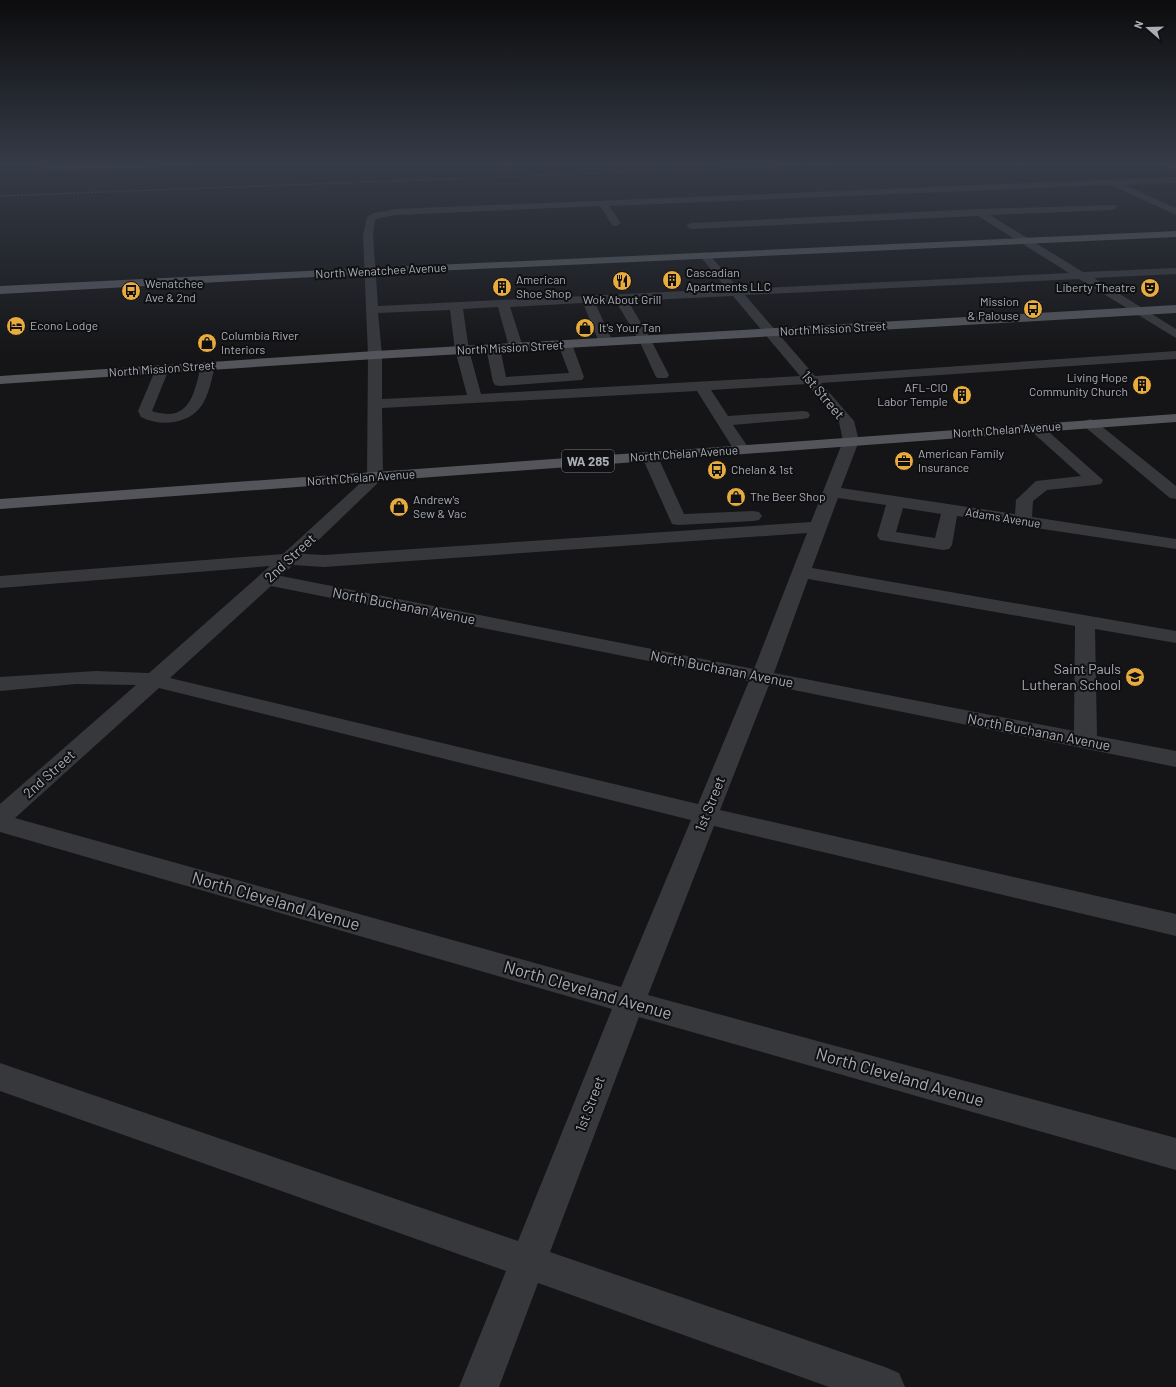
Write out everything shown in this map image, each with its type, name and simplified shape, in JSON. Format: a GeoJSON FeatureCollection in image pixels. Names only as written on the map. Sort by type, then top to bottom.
{"type":"FeatureCollection","features":[{"type":"Feature","properties":{"kind":"main road","name":"North Wenatchee Avenue"},"geometry":{"type":"LineString","coordinates":[[0,290],[704,255],[1176,234]]}},
{"type":"Feature","properties":{"kind":"main road","name":"North Mission Street"},"geometry":{"type":"LineString","coordinates":[[0,380],[375,355],[1176,309]]}},
{"type":"Feature","properties":{"kind":"main road","name":"North Chelan Avenue"},"geometry":{"type":"LineString","coordinates":[[0,504],[375,478],[851,441],[1176,418]]}},
{"type":"Feature","properties":{"kind":"street"},"geometry":{"type":"LineString","coordinates":[[370,227],[369,271],[375,355],[375,478]]}},
{"type":"Feature","properties":{"kind":"street"},"geometry":{"type":"LineString","coordinates":[[1003,227],[1176,334]]}},
{"type":"Feature","properties":{"kind":"street","name":"1st Street"},"geometry":{"type":"LineString","coordinates":[[479,1387],[630,1002],[762,676],[851,441],[846,421],[704,255]]}},
{"type":"Feature","properties":{"kind":"street"},"geometry":{"type":"LineString","coordinates":[[372,310],[1176,270]]}},
{"type":"Feature","properties":{"kind":"street"},"geometry":{"type":"LineString","coordinates":[[620,297],[645,340],[662,375]]}},
{"type":"Feature","properties":{"kind":"street"},"geometry":{"type":"LineString","coordinates":[[587,299],[606,342]]}},
{"type":"Feature","properties":{"kind":"street"},"geometry":{"type":"LineString","coordinates":[[503,303],[516,347]]}},
{"type":"Feature","properties":{"kind":"street"},"geometry":{"type":"LineString","coordinates":[[456,306],[462,350],[475,399]]}},
{"type":"Feature","properties":{"kind":"street"},"geometry":{"type":"LineString","coordinates":[[493,348],[500,382],[577,377],[565,344]]}},
{"type":"Feature","properties":{"kind":"street"},"geometry":{"type":"LineString","coordinates":[[375,404],[811,380],[1176,355]]}},
{"type":"Feature","properties":{"kind":"street"},"geometry":{"type":"LineString","coordinates":[[162,369],[145,411],[146,414],[152,416],[174,417],[183,416],[192,410],[199,398],[208,366]]}},
{"type":"Feature","properties":{"kind":"street"},"geometry":{"type":"LineString","coordinates":[[701,386],[742,450]]}},
{"type":"Feature","properties":{"kind":"street"},"geometry":{"type":"LineString","coordinates":[[724,421],[803,415]]}},
{"type":"Feature","properties":{"kind":"street"},"geometry":{"type":"LineString","coordinates":[[1090,424],[1176,494]]}},
{"type":"Feature","properties":{"kind":"street"},"geometry":{"type":"LineString","coordinates":[[1023,521],[1026,500],[1042,485],[1095,480],[1036,428]]}},
{"type":"Feature","properties":{"kind":"street"},"geometry":{"type":"LineString","coordinates":[[650,457],[678,520],[824,510]]}},
{"type":"Feature","properties":{"kind":"street","name":"2nd Street"},"geometry":{"type":"LineString","coordinates":[[0,818],[267,579],[375,478]]}},
{"type":"Feature","properties":{"kind":"street"},"geometry":{"type":"LineString","coordinates":[[896,502],[886,536],[943,545],[950,510]]}},
{"type":"Feature","properties":{"kind":"street","name":"Adams Avenue"},"geometry":{"type":"LineString","coordinates":[[824,510],[896,502],[1176,544]]}},
{"type":"Feature","properties":{"kind":"street"},"geometry":{"type":"LineString","coordinates":[[0,582],[288,559],[324,561],[824,510]]}},
{"type":"Feature","properties":{"kind":"street"},"geometry":{"type":"LineString","coordinates":[[801,572],[1176,637]]}},
{"type":"Feature","properties":{"kind":"street","name":"North Buchanan Avenue"},"geometry":{"type":"LineString","coordinates":[[267,579],[762,676],[1176,760]]}},
{"type":"Feature","properties":{"kind":"street"},"geometry":{"type":"LineString","coordinates":[[1085,622],[1085,741]]}},
{"type":"Feature","properties":{"kind":"street"},"geometry":{"type":"LineString","coordinates":[[0,684],[93,676],[131,677],[153,680],[706,815],[1176,925]]}},
{"type":"Feature","properties":{"kind":"street","name":"North Cleveland Avenue"},"geometry":{"type":"LineString","coordinates":[[0,823],[630,1002],[1176,1154]]}},
{"type":"Feature","properties":{"kind":"street"},"geometry":{"type":"LineString","coordinates":[[0,1077],[885,1387]]}},
{"type":"Feature","properties":{"kind":"place","name":"Cascadian Apartments LLC"},"geometry":{"type":"Point","coordinates":[672,280]}},
{"type":"Feature","properties":{"kind":"place","name":"Wok About Grill"},"geometry":{"type":"Point","coordinates":[622,281]}},
{"type":"Feature","properties":{"kind":"place","name":"American Shoe Shop"},"geometry":{"type":"Point","coordinates":[502,287]}},
{"type":"Feature","properties":{"kind":"place","name":"Liberty Theatre"},"geometry":{"type":"Point","coordinates":[1150,288]}},
{"type":"Feature","properties":{"kind":"place","name":"Wenatchee Ave & 2nd"},"geometry":{"type":"Point","coordinates":[131,291]}},
{"type":"Feature","properties":{"kind":"place","name":"Mission & Palouse"},"geometry":{"type":"Point","coordinates":[1033,309]}},
{"type":"Feature","properties":{"kind":"place","name":"Econo Lodge"},"geometry":{"type":"Point","coordinates":[16,326]}},
{"type":"Feature","properties":{"kind":"place","name":"It's Your Tan"},"geometry":{"type":"Point","coordinates":[585,328]}},
{"type":"Feature","properties":{"kind":"place","name":"Columbia River Interiors"},"geometry":{"type":"Point","coordinates":[207,343]}},
{"type":"Feature","properties":{"kind":"place","name":"Living Hope Community Church"},"geometry":{"type":"Point","coordinates":[1142,385]}},
{"type":"Feature","properties":{"kind":"place","name":"AFL-CIO Labor Temple"},"geometry":{"type":"Point","coordinates":[962,395]}},
{"type":"Feature","properties":{"kind":"place","name":"American Family Insurance"},"geometry":{"type":"Point","coordinates":[904,461]}},
{"type":"Feature","properties":{"kind":"place","name":"Chelan & 1st"},"geometry":{"type":"Point","coordinates":[717,470]}},
{"type":"Feature","properties":{"kind":"place","name":"The Beer Shop"},"geometry":{"type":"Point","coordinates":[736,497]}},
{"type":"Feature","properties":{"kind":"place","name":"Andrew's Sew & Vac"},"geometry":{"type":"Point","coordinates":[399,507]}},
{"type":"Feature","properties":{"kind":"place","name":"Saint Pauls Lutheran School"},"geometry":{"type":"Point","coordinates":[1135,677]}}]}
